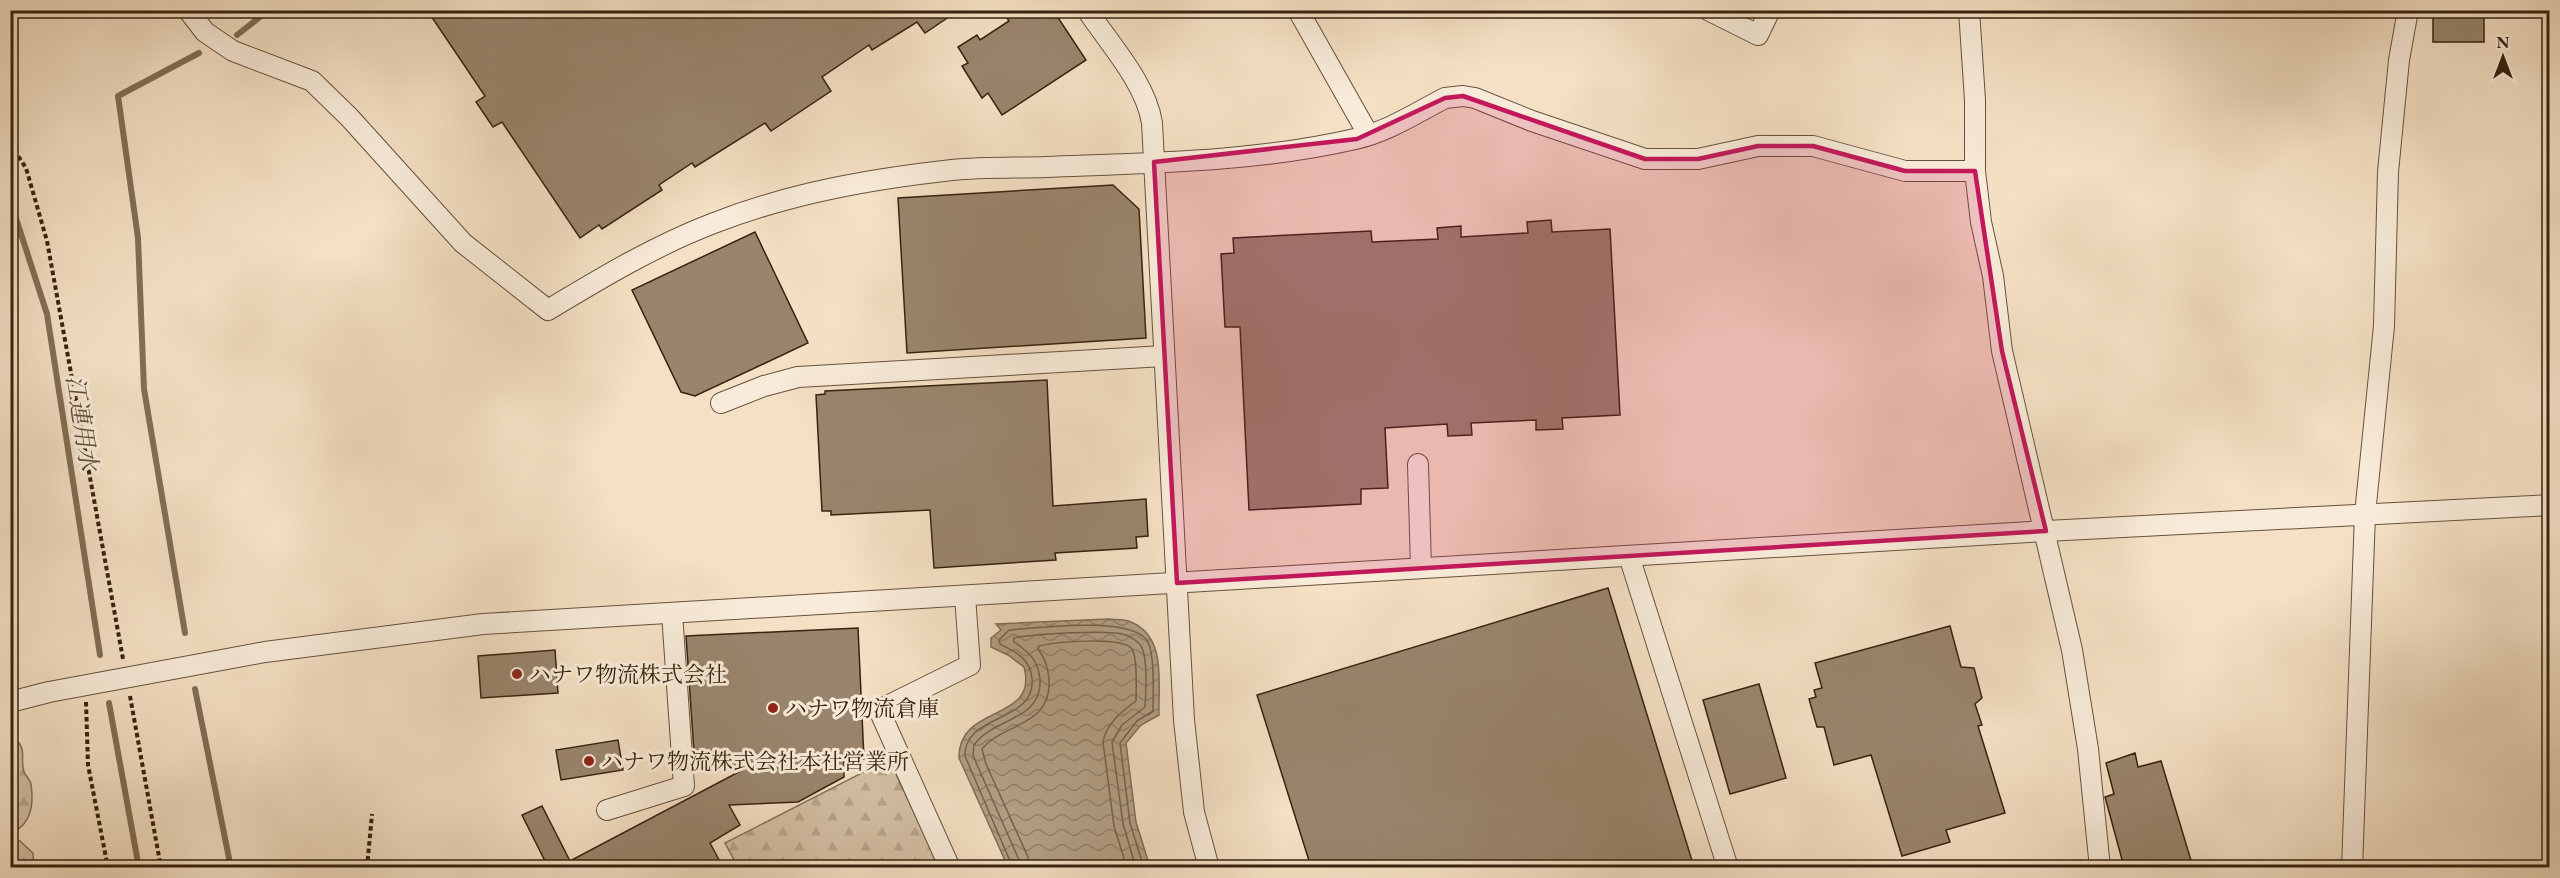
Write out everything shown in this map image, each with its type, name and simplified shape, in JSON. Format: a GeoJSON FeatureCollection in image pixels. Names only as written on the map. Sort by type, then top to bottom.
{"type":"FeatureCollection","features":[{"type":"Feature","properties":{"kind":"street"},"geometry":{"type":"LineString","coordinates":[[188,10],[205,32],[233,51],[312,81],[349,117],[463,243],[548,310],[637,259],[713,223],[782,201],[852,183],[955,170],[1154,162],[1271,152],[1357,139],[1394,125],[1445,98],[1463,96],[1645,159],[1698,159],[1758,146],[1814,146],[1905,171],[1975,171]]}},
{"type":"Feature","properties":{"kind":"street"},"geometry":{"type":"LineString","coordinates":[[1087,10],[1143,92],[1150,115],[1184,720],[1194,812],[1209,867]]}},
{"type":"Feature","properties":{"kind":"street"},"geometry":{"type":"LineString","coordinates":[[1298,10],[1368,134]]}},
{"type":"Feature","properties":{"kind":"street"},"geometry":{"type":"LineString","coordinates":[[1708,10],[1758,35],[1770,10]]}},
{"type":"Feature","properties":{"kind":"street"},"geometry":{"type":"LineString","coordinates":[[1969,10],[1976,100],[1975,171],[1981,222],[1993,276],[2002,351],[2046,531],[2074,661],[2088,749],[2100,867]]}},
{"type":"Feature","properties":{"kind":"street"},"geometry":{"type":"LineString","coordinates":[[2352,867],[2365,514],[2384,326],[2388,172],[2399,60],[2408,10]]}},
{"type":"Feature","properties":{"kind":"street"},"geometry":{"type":"LineString","coordinates":[[721,403],[764,386],[798,376],[1164,356]]}},
{"type":"Feature","properties":{"kind":"street"},"geometry":{"type":"LineString","coordinates":[[1418,464],[1421,568]]}},
{"type":"Feature","properties":{"kind":"street"},"geometry":{"type":"LineString","coordinates":[[10,702],[86,685],[265,652],[483,624],[2046,531],[2550,506]]}},
{"type":"Feature","properties":{"kind":"street"},"geometry":{"type":"LineString","coordinates":[[1629,556],[1728,867]]}},
{"type":"Feature","properties":{"kind":"street"},"geometry":{"type":"LineString","coordinates":[[950,867],[879,710],[970,665],[965,596]]}},
{"type":"Feature","properties":{"kind":"street"},"geometry":{"type":"LineString","coordinates":[[607,810],[684,786],[672,613]]}},
{"type":"Feature","properties":{"kind":"path"},"geometry":{"type":"LineString","coordinates":[[10,144],[27,168],[47,242],[161,867]]}},
{"type":"Feature","properties":{"kind":"path"},"geometry":{"type":"LineString","coordinates":[[86,685],[88,765],[108,867]]}},
{"type":"Feature","properties":{"kind":"path"},"geometry":{"type":"LineString","coordinates":[[367,867],[372,814]]}},
{"type":"Feature","properties":{"kind":"highlighted area"},"geometry":{"type":"Polygon","coordinates":[[[1463,96],[1645,159],[1698,159],[1758,146],[1813,146],[1905,171],[1975,171],[2002,351],[2046,531],[1177,583],[1154,162],[1357,139],[1445,98],[1463,96]]]}},
{"type":"Feature","properties":{"kind":"green space"},"geometry":{"type":"Polygon","coordinates":[[[10,733],[22,749],[24,772],[31,784],[32,799],[27,820],[11,833],[10,733]]]}},
{"type":"Feature","properties":{"kind":"green space"},"geometry":{"type":"Polygon","coordinates":[[[889,759],[936,860],[921,868],[738,867],[725,843],[889,759]]]}},
{"type":"Feature","properties":{"kind":"green space"},"geometry":{"type":"Polygon","coordinates":[[[11,841],[20,841],[33,853],[34,867],[11,867],[11,841]]]}},
{"type":"Feature","properties":{"kind":"water"},"geometry":{"type":"Polygon","coordinates":[[[1108,619],[1128,621],[1142,629],[1150,638],[1158,662],[1159,715],[1141,725],[1126,743],[1136,822],[1150,867],[1008,867],[959,758],[962,741],[971,728],[1010,706],[1020,697],[1025,685],[1024,667],[1008,655],[991,647],[991,638],[1001,630],[996,624],[1108,619]]]}},
{"type":"Feature","properties":{"kind":"building"},"geometry":{"type":"Polygon","coordinates":[[[427,10],[959,10],[925,33],[917,22],[872,50],[869,45],[822,77],[831,91],[771,131],[765,123],[695,167],[692,163],[659,185],[662,190],[602,229],[599,225],[580,238],[502,122],[493,127],[476,102],[485,96],[427,10]]]}},
{"type":"Feature","properties":{"kind":"building"},"geometry":{"type":"Polygon","coordinates":[[[1002,10],[1053,10],[1086,60],[1002,115],[988,93],[982,98],[962,66],[968,63],[958,47],[977,35],[980,40],[1009,21],[1002,10]]]}},
{"type":"Feature","properties":{"kind":"building"},"geometry":{"type":"Polygon","coordinates":[[[2433,10],[2484,10],[2484,42],[2433,42],[2433,10]]]}},
{"type":"Feature","properties":{"kind":"building"},"geometry":{"type":"Polygon","coordinates":[[[1113,185],[1139,209],[1146,338],[907,353],[898,198],[1113,185]]]}},
{"type":"Feature","properties":{"kind":"building"},"geometry":{"type":"Polygon","coordinates":[[[1551,220],[1552,232],[1610,229],[1620,415],[1562,418],[1563,429],[1536,430],[1536,420],[1471,423],[1472,435],[1448,436],[1447,424],[1385,428],[1388,488],[1361,489],[1361,504],[1249,510],[1240,327],[1225,327],[1221,254],[1234,253],[1233,238],[1371,231],[1372,242],[1438,239],[1437,228],[1461,226],[1461,237],[1528,233],[1527,222],[1551,220]]]}},
{"type":"Feature","properties":{"kind":"building"},"geometry":{"type":"Polygon","coordinates":[[[755,232],[808,343],[695,396],[681,392],[632,290],[755,232]]]}},
{"type":"Feature","properties":{"kind":"building"},"geometry":{"type":"Polygon","coordinates":[[[1047,380],[1053,506],[1146,499],[1148,536],[1136,537],[1137,548],[1055,553],[1056,560],[934,568],[930,510],[831,515],[831,511],[822,511],[816,395],[825,394],[825,391],[1047,380]]]}},
{"type":"Feature","properties":{"kind":"building"},"geometry":{"type":"Polygon","coordinates":[[[1608,588],[1694,867],[1311,867],[1257,695],[1608,588]]]}},
{"type":"Feature","properties":{"kind":"building"},"geometry":{"type":"Polygon","coordinates":[[[1950,626],[1961,667],[1974,668],[1982,698],[1975,704],[1982,725],[1978,726],[2005,813],[1946,830],[1950,842],[1902,856],[1871,755],[1834,765],[1824,727],[1817,727],[1809,699],[1816,697],[1814,690],[1822,688],[1815,663],[1950,626]]]}},
{"type":"Feature","properties":{"kind":"building"},"geometry":{"type":"Polygon","coordinates":[[[858,628],[864,759],[844,759],[844,777],[798,802],[729,805],[740,825],[710,843],[723,867],[548,867],[522,815],[542,806],[570,861],[752,765],[695,767],[686,636],[858,628]]]}},
{"type":"Feature","properties":{"kind":"building"},"geometry":{"type":"Polygon","coordinates":[[[555,650],[558,693],[481,698],[478,656],[555,650]]]}},
{"type":"Feature","properties":{"kind":"building"},"geometry":{"type":"Polygon","coordinates":[[[1759,684],[1786,778],[1730,794],[1703,700],[1759,684]]]}},
{"type":"Feature","properties":{"kind":"building"},"geometry":{"type":"Polygon","coordinates":[[[618,740],[623,770],[561,780],[556,750],[618,740]]]}},
{"type":"Feature","properties":{"kind":"building"},"geometry":{"type":"Polygon","coordinates":[[[2135,753],[2138,767],[2161,761],[2193,867],[2124,867],[2105,797],[2114,794],[2106,763],[2135,753]]]}},
{"type":"Feature","properties":{"kind":"waterway"},"geometry":{"type":"LineString","coordinates":[[237,35],[269,10]]}},
{"type":"Feature","properties":{"kind":"waterway"},"geometry":{"type":"LineString","coordinates":[[185,633],[144,389],[138,238],[118,96],[199,53]]}},
{"type":"Feature","properties":{"kind":"waterway","name":"江連用水"},"geometry":{"type":"LineString","coordinates":[[10,200],[47,314],[100,655]]}},
{"type":"Feature","properties":{"kind":"waterway"},"geometry":{"type":"LineString","coordinates":[[195,689],[231,868]]}},
{"type":"Feature","properties":{"kind":"waterway","name":"江連用水"},"geometry":{"type":"LineString","coordinates":[[109,703],[139,868]]}},
{"type":"Feature","properties":{"kind":"place","name":"ハナワ物流株式会社"},"geometry":{"type":"Point","coordinates":[517,674]}},
{"type":"Feature","properties":{"kind":"place","name":"ハナワ物流倉庫"},"geometry":{"type":"Point","coordinates":[773,708]}},
{"type":"Feature","properties":{"kind":"place","name":"ハナワ物流株式会社本社営業所"},"geometry":{"type":"Point","coordinates":[589,761]}}]}
